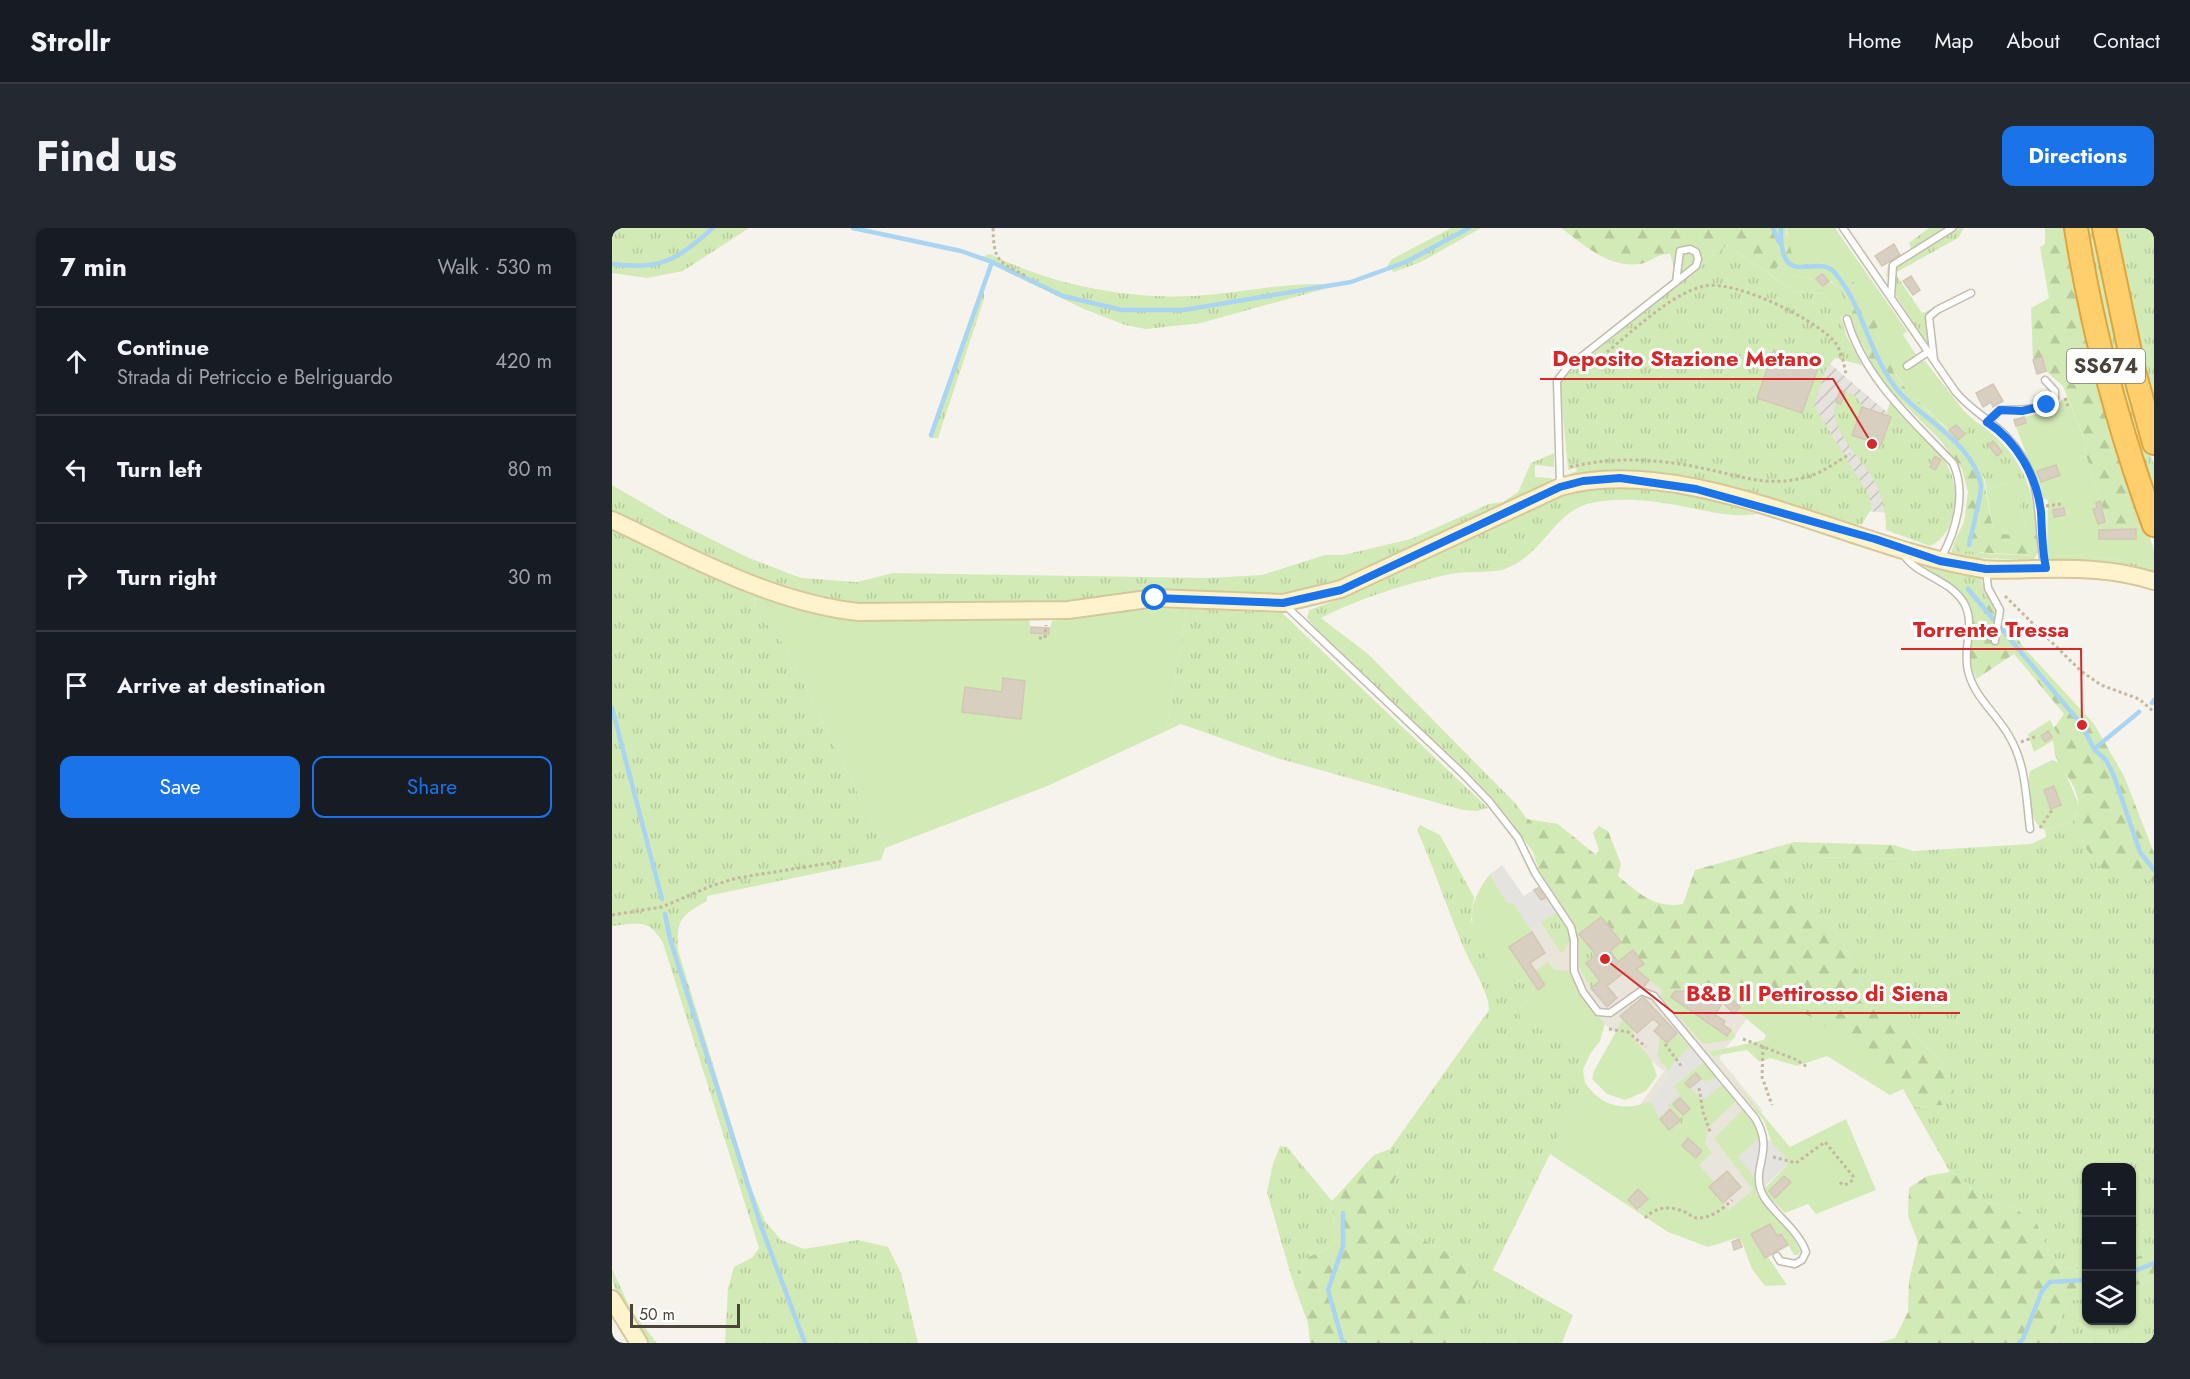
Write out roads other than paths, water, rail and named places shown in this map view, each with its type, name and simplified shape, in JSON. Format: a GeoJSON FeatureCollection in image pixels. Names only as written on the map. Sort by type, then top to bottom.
{"type":"FeatureCollection","features":[{"type":"Feature","properties":{"kind":"highway","name":"SS674"},"geometry":{"type":"LineString","coordinates":[[2076,228],[2107,372],[2154,525]]}},
{"type":"Feature","properties":{"kind":"highway","name":"SS674"},"geometry":{"type":"LineString","coordinates":[[2104,228],[2134,371],[2154,443]]}},
{"type":"Feature","properties":{"kind":"street"},"geometry":{"type":"LineString","coordinates":[[612,520],[747,583],[831,609],[858,612],[1040,612],[1155,598],[1283,603],[1341,590],[1560,487],[1583,481],[1620,478],[1696,489],[1940,561],[1986,569],[2108,570],[2154,581]]}},
{"type":"Feature","properties":{"kind":"street"},"geometry":{"type":"LineString","coordinates":[[612,1299],[639,1343]]}},
{"type":"Feature","properties":{"kind":"lane"},"geometry":{"type":"LineString","coordinates":[[1843,228],[1968,407],[2006,436],[2029,469],[2041,511],[2046,568]]}},
{"type":"Feature","properties":{"kind":"lane"},"geometry":{"type":"LineString","coordinates":[[1891,298],[1893,265],[1952,228]]}},
{"type":"Feature","properties":{"kind":"lane"},"geometry":{"type":"LineString","coordinates":[[1560,487],[1557,381],[1567,368],[1676,282],[1696,266],[1698,259],[1696,252],[1690,249],[1680,251],[1676,282]]}},
{"type":"Feature","properties":{"kind":"lane"},"geometry":{"type":"LineString","coordinates":[[1934,361],[1929,317],[1936,310],[1971,293]]}},
{"type":"Feature","properties":{"kind":"lane"},"geometry":{"type":"LineString","coordinates":[[1847,319],[1852,337],[1870,372],[1892,399],[1953,463],[1957,471],[1959,492],[1953,538],[1940,561]]}},
{"type":"Feature","properties":{"kind":"lane"},"geometry":{"type":"LineString","coordinates":[[1907,366],[1928,352]]}},
{"type":"Feature","properties":{"kind":"lane"},"geometry":{"type":"LineString","coordinates":[[1987,422],[2000,410],[2022,411],[2047,405],[2055,398],[2055,392],[2045,380]]}},
{"type":"Feature","properties":{"kind":"lane"},"geometry":{"type":"LineString","coordinates":[[1901,549],[1908,562],[1937,578],[1963,601],[1969,622],[1966,657],[1969,675],[1974,688],[2014,744],[2024,779],[2030,829]]}},
{"type":"Feature","properties":{"kind":"lane"},"geometry":{"type":"LineString","coordinates":[[1987,579],[1988,588],[2000,610],[1996,638]]}},
{"type":"Feature","properties":{"kind":"lane"},"geometry":{"type":"LineString","coordinates":[[1283,603],[1462,773],[1489,801],[1518,838],[1535,873],[1571,927],[1574,940],[1574,971],[1583,992],[1598,1012],[1610,1013],[1641,992],[1654,996],[1755,1118],[1764,1136],[1760,1184],[1762,1193],[1789,1225],[1806,1252],[1802,1260],[1795,1264],[1780,1261],[1777,1256]]}},
{"type":"Feature","properties":{"kind":"waterway"},"geometry":{"type":"LineString","coordinates":[[612,264],[644,266],[668,260],[689,248],[713,228]]}},
{"type":"Feature","properties":{"kind":"waterway"},"geometry":{"type":"LineString","coordinates":[[853,228],[961,251],[992,262],[1063,296],[1122,310],[1184,310],[1351,282],[1406,262],[1469,228]]}},
{"type":"Feature","properties":{"kind":"waterway"},"geometry":{"type":"LineString","coordinates":[[1773,228],[1779,242]]}},
{"type":"Feature","properties":{"kind":"waterway"},"geometry":{"type":"LineString","coordinates":[[1781,228],[1782,248],[1786,260],[1800,267],[1827,267],[1835,273],[1853,302],[1890,380],[1911,404],[1960,446],[1977,472],[1981,486],[1969,545]]}},
{"type":"Feature","properties":{"kind":"waterway"},"geometry":{"type":"LineString","coordinates":[[931,435],[992,262]]}},
{"type":"Feature","properties":{"kind":"waterway"},"geometry":{"type":"LineString","coordinates":[[1968,589],[2082,725],[2094,749],[2106,760],[2114,776],[2140,852],[2154,870]]}},
{"type":"Feature","properties":{"kind":"waterway"},"geometry":{"type":"LineString","coordinates":[[612,708],[662,899]]}},
{"type":"Feature","properties":{"kind":"waterway"},"geometry":{"type":"LineString","coordinates":[[2094,749],[2139,712]]}},
{"type":"Feature","properties":{"kind":"waterway"},"geometry":{"type":"LineString","coordinates":[[665,914],[670,939],[761,1226],[805,1343]]}},
{"type":"Feature","properties":{"kind":"waterway"},"geometry":{"type":"LineString","coordinates":[[1343,1213],[1343,1246],[1328,1290],[1343,1343]]}},
{"type":"Feature","properties":{"kind":"waterway"},"geometry":{"type":"LineString","coordinates":[[2134,1271],[2154,1263]]}},
{"type":"Feature","properties":{"kind":"waterway"},"geometry":{"type":"LineString","coordinates":[[2019,1343],[2023,1339],[2042,1291],[2050,1282],[2082,1280]]}},
{"type":"Feature","properties":{"kind":"place","name":"Deposito Stazione Metano"},"geometry":{"type":"Point","coordinates":[1872,444]}},
{"type":"Feature","properties":{"kind":"place","name":"Torrente Tressa"},"geometry":{"type":"Point","coordinates":[2082,725]}},
{"type":"Feature","properties":{"kind":"place","name":"B&B Il Pettirosso di Siena"},"geometry":{"type":"Point","coordinates":[1605,959]}}]}
